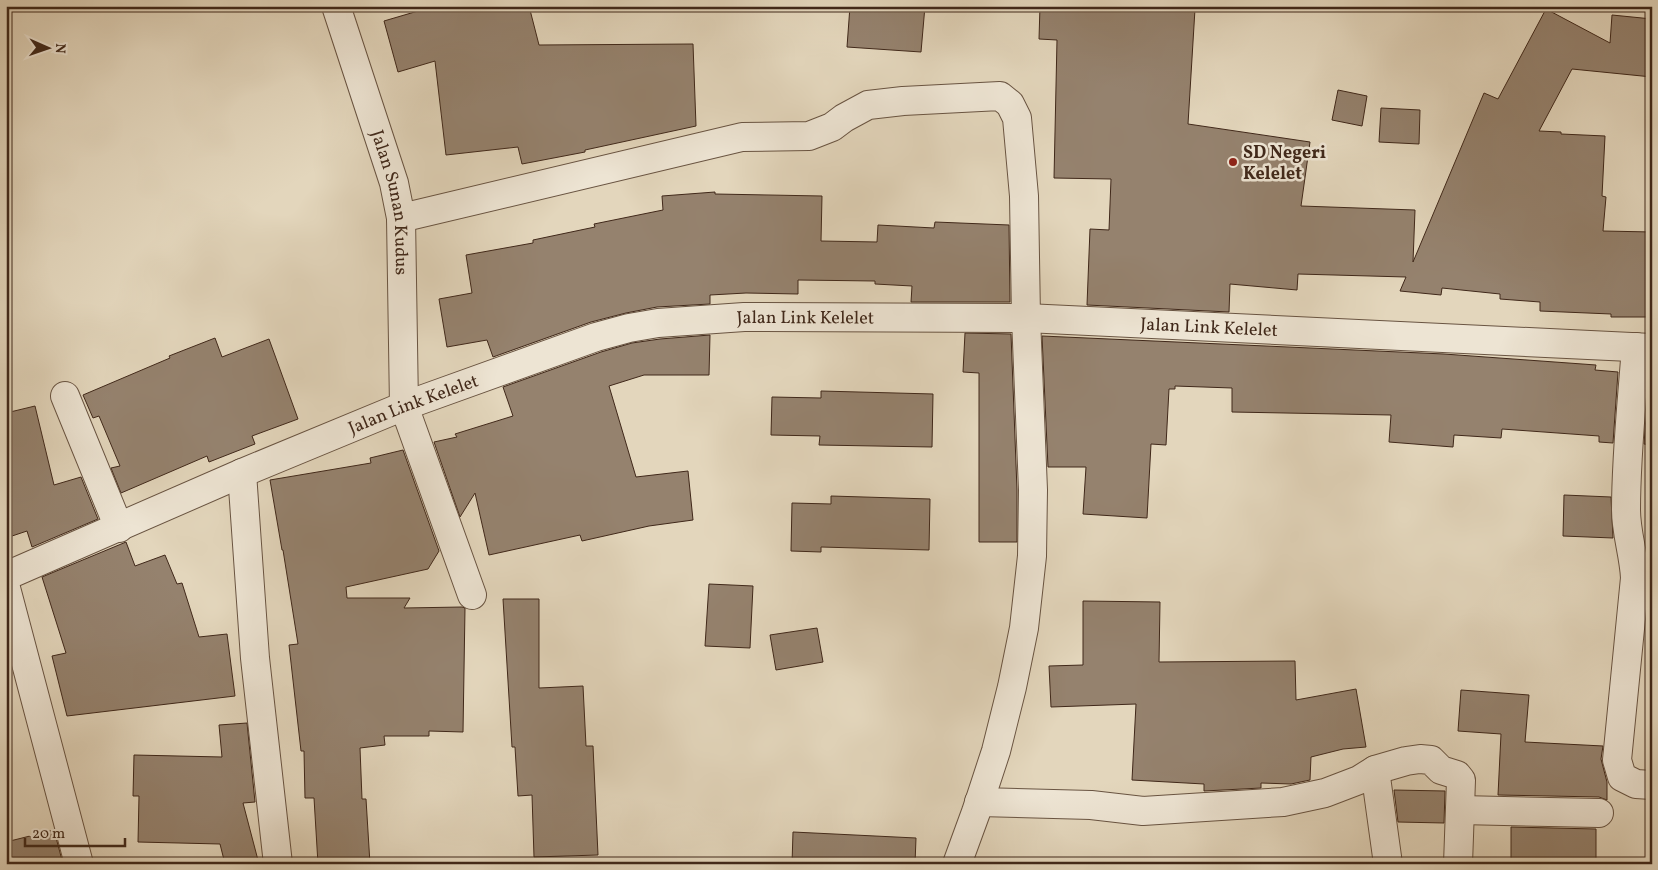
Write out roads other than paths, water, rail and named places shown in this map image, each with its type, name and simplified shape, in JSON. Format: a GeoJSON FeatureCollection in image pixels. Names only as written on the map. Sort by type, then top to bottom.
{"type":"FeatureCollection","features":[{"type":"Feature","properties":{"kind":"street","name":"Jalan Sunan Kudus"},"geometry":{"type":"LineString","coordinates":[[336,6],[394,182],[401,218],[404,406],[472,595]]}},
{"type":"Feature","properties":{"kind":"street"},"geometry":{"type":"LineString","coordinates":[[401,218],[742,137],[809,136],[832,127],[868,105],[903,101],[1000,96],[1010,104],[1017,118],[1024,196],[1026,318],[1033,490],[1032,556],[1024,628],[1012,688],[996,751],[980,802],[957,864]]}},
{"type":"Feature","properties":{"kind":"street","name":"Jalan Link Kelelet"},"geometry":{"type":"LineString","coordinates":[[6,576],[242,473],[404,406],[596,337],[658,323],[744,317],[1026,318],[1644,348]]}},
{"type":"Feature","properties":{"kind":"street"},"geometry":{"type":"LineString","coordinates":[[1644,348],[1626,502],[1627,530],[1635,578],[1617,760],[1622,777],[1636,784],[1652,785]]}},
{"type":"Feature","properties":{"kind":"street"},"geometry":{"type":"LineString","coordinates":[[65,396],[119,528]]}},
{"type":"Feature","properties":{"kind":"street"},"geometry":{"type":"LineString","coordinates":[[242,473],[255,658],[278,864]]}},
{"type":"Feature","properties":{"kind":"street"},"geometry":{"type":"LineString","coordinates":[[6,588],[79,864]]}},
{"type":"Feature","properties":{"kind":"street"},"geometry":{"type":"LineString","coordinates":[[980,802],[1091,805],[1143,811],[1283,802],[1325,793],[1359,780],[1375,770],[1406,761],[1431,760],[1441,770],[1457,775],[1461,780],[1458,864]]}},
{"type":"Feature","properties":{"kind":"street"},"geometry":{"type":"LineString","coordinates":[[1375,770],[1388,864]]}},
{"type":"Feature","properties":{"kind":"street"},"geometry":{"type":"LineString","coordinates":[[1460,810],[1599,813]]}},
{"type":"Feature","properties":{"kind":"place","name":"SD Negeri Kelelet"},"geometry":{"type":"Point","coordinates":[1233,162]}}]}
